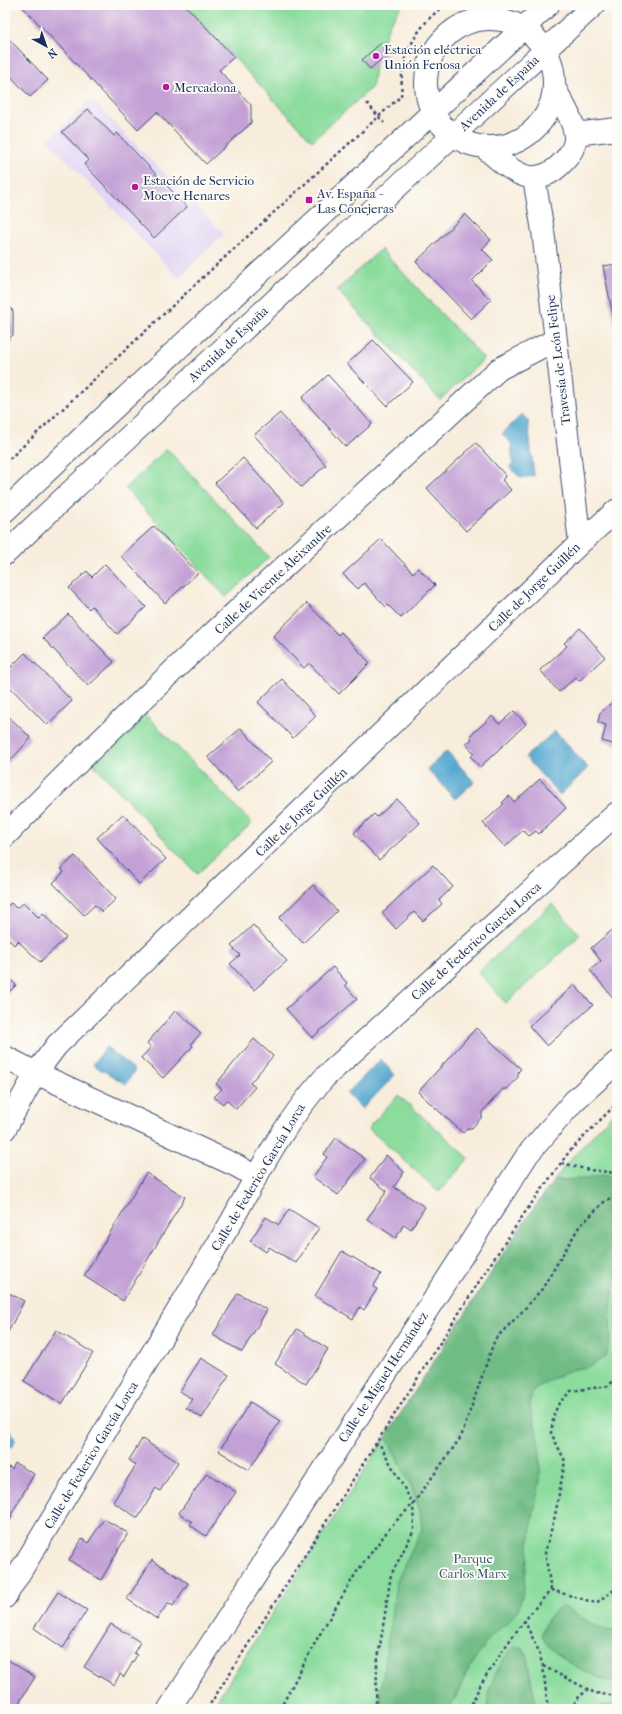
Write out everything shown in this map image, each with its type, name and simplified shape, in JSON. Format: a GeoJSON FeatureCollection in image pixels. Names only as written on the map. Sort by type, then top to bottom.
{"type":"FeatureCollection","features":[{"type":"Feature","properties":{"kind":"street"},"geometry":{"type":"LineString","coordinates":[[5,510],[548,5]]}},
{"type":"Feature","properties":{"kind":"street","name":"Avenida de España"},"geometry":{"type":"LineString","coordinates":[[5,554],[112,452],[594,5]]}},
{"type":"Feature","properties":{"kind":"street","name":"Avenida de España"},"geometry":{"type":"LineString","coordinates":[[498,18],[525,26],[546,50],[553,68],[554,87],[550,107],[539,124],[524,138],[505,145],[485,148],[468,144],[452,136],[432,113],[426,95],[426,71],[437,45],[453,29],[473,20],[498,18]]}},
{"type":"Feature","properties":{"kind":"street"},"geometry":{"type":"LineString","coordinates":[[485,148],[510,170],[521,176],[534,178],[546,175],[558,167],[566,159],[574,145],[575,134],[568,114],[554,87]]}},
{"type":"Feature","properties":{"kind":"street"},"geometry":{"type":"LineString","coordinates":[[575,134],[617,129]]}},
{"type":"Feature","properties":{"kind":"street","name":"Travesía de León Felipe"},"geometry":{"type":"LineString","coordinates":[[534,178],[543,231],[580,543]]}},
{"type":"Feature","properties":{"kind":"street","name":"Calle de Vicente Aleixandre"},"geometry":{"type":"LineString","coordinates":[[5,836],[148,694],[499,369],[555,340]]}},
{"type":"Feature","properties":{"kind":"street","name":"Calle de Jorge Guillén"},"geometry":{"type":"LineString","coordinates":[[5,1129],[36,1073],[57,1046],[580,543],[617,510]]}},
{"type":"Feature","properties":{"kind":"street","name":"Calle de Federico García Lorca"},"geometry":{"type":"LineString","coordinates":[[5,1597],[294,1115],[325,1077],[617,813]]}},
{"type":"Feature","properties":{"kind":"street"},"geometry":{"type":"LineString","coordinates":[[5,1056],[36,1073],[236,1166],[256,1177]]}},
{"type":"Feature","properties":{"kind":"street","name":"Calle de Miguel Hernández"},"geometry":{"type":"LineString","coordinates":[[169,1709],[528,1154],[574,1101],[617,1062]]}},
{"type":"Feature","properties":{"kind":"path"},"geometry":{"type":"LineString","coordinates":[[5,463],[200,280],[401,96],[404,63],[417,32],[442,7],[449,5]]}},
{"type":"Feature","properties":{"kind":"path"},"geometry":{"type":"LineString","coordinates":[[207,1709],[487,1269],[526,1211],[570,1152],[617,1103]]}},
{"type":"Feature","properties":{"kind":"path"},"geometry":{"type":"LineString","coordinates":[[562,1163],[589,1170],[617,1173]]}},
{"type":"Feature","properties":{"kind":"path"},"geometry":{"type":"LineString","coordinates":[[280,1709],[317,1639],[356,1573],[392,1525],[413,1504],[461,1437],[495,1339],[542,1289],[579,1227],[604,1202],[617,1194]]}},
{"type":"Feature","properties":{"kind":"path"},"geometry":{"type":"LineString","coordinates":[[551,1590],[544,1552],[555,1516],[565,1461],[550,1433],[554,1414],[560,1403],[572,1390],[608,1386],[617,1378]]}},
{"type":"Feature","properties":{"kind":"path"},"geometry":{"type":"LineString","coordinates":[[375,1709],[377,1665],[391,1575],[414,1530],[413,1504],[380,1445],[377,1444]]}},
{"type":"Feature","properties":{"kind":"path"},"geometry":{"type":"LineString","coordinates":[[551,1590],[596,1603],[617,1588]]}},
{"type":"Feature","properties":{"kind":"path"},"geometry":{"type":"LineString","coordinates":[[469,1709],[482,1683],[524,1620],[551,1590]]}},
{"type":"Feature","properties":{"kind":"path"},"geometry":{"type":"LineString","coordinates":[[524,1620],[544,1666],[548,1709]]}},
{"type":"Feature","properties":{"kind":"path"},"geometry":{"type":"LineString","coordinates":[[544,1666],[595,1692],[617,1696]]}},
{"type":"Feature","properties":{"kind":"path"},"geometry":{"type":"LineString","coordinates":[[571,1709],[577,1699],[588,1689]]}},
{"type":"Feature","properties":{"kind":"shaded area","name":"Estación de Servicio Moeve Henares"},"geometry":{"type":"Polygon","coordinates":[[[91,99],[224,234],[178,278],[48,140],[91,99]]]}},
{"type":"Feature","properties":{"kind":"green space"},"geometry":{"type":"Polygon","coordinates":[[[185,5],[402,5],[389,25],[384,40],[362,61],[369,69],[375,65],[371,88],[312,141],[185,5]]]}},
{"type":"Feature","properties":{"kind":"green space"},"geometry":{"type":"Polygon","coordinates":[[[381,249],[484,359],[440,400],[337,290],[381,249]]]}},
{"type":"Feature","properties":{"kind":"green space"},"geometry":{"type":"Polygon","coordinates":[[[167,449],[269,557],[226,597],[125,488],[167,449]]]}},
{"type":"Feature","properties":{"kind":"green space"},"geometry":{"type":"Polygon","coordinates":[[[143,712],[252,823],[197,874],[92,763],[143,712]]]}},
{"type":"Feature","properties":{"kind":"green space"},"geometry":{"type":"Polygon","coordinates":[[[552,904],[580,935],[506,1003],[478,972],[552,904]]]}},
{"type":"Feature","properties":{"kind":"green space"},"geometry":{"type":"Polygon","coordinates":[[[398,1095],[469,1158],[439,1192],[368,1128],[398,1095]]]}},
{"type":"Feature","properties":{"kind":"green space","name":"Parque Carlos Marx"},"geometry":{"type":"Polygon","coordinates":[[[617,1109],[617,1709],[211,1709],[524,1222],[566,1164],[617,1109]]]}},
{"type":"Feature","properties":{"kind":"green space"},"geometry":{"type":"Polygon","coordinates":[[[602,1175],[617,1178],[617,1265],[611,1307],[610,1340],[606,1357],[590,1366],[575,1369],[549,1380],[532,1392],[530,1407],[536,1429],[540,1454],[540,1480],[531,1528],[523,1593],[518,1610],[508,1622],[490,1637],[466,1674],[457,1695],[448,1709],[378,1709],[396,1583],[422,1529],[420,1511],[411,1486],[386,1436],[524,1222],[554,1180],[586,1179],[602,1175]]]}},
{"type":"Feature","properties":{"kind":"green space"},"geometry":{"type":"Polygon","coordinates":[[[562,1606],[602,1629],[617,1631],[617,1684],[608,1682],[586,1672],[562,1658],[545,1642],[542,1634],[549,1617],[555,1610],[562,1606]]]}},
{"type":"Feature","properties":{"kind":"green space"},"geometry":{"type":"Polygon","coordinates":[[[518,1647],[523,1649],[526,1653],[537,1709],[487,1709],[489,1703],[488,1693],[498,1669],[509,1651],[512,1648],[518,1647]]]}},
{"type":"Feature","properties":{"kind":"green space"},"geometry":{"type":"Polygon","coordinates":[[[602,1705],[617,1705],[617,1709],[599,1709],[602,1705]]]}},
{"type":"Feature","properties":{"kind":"water"},"geometry":{"type":"Polygon","coordinates":[[[522,414],[528,421],[534,476],[521,478],[509,467],[513,464],[511,443],[502,434],[522,414]]]}},
{"type":"Feature","properties":{"kind":"water"},"geometry":{"type":"Polygon","coordinates":[[[555,731],[588,768],[560,795],[525,757],[555,731]]]}},
{"type":"Feature","properties":{"kind":"water"},"geometry":{"type":"Polygon","coordinates":[[[447,751],[474,782],[455,799],[427,769],[447,751]]]}},
{"type":"Feature","properties":{"kind":"water"},"geometry":{"type":"Polygon","coordinates":[[[106,1047],[135,1070],[126,1084],[93,1065],[106,1047]]]}},
{"type":"Feature","properties":{"kind":"water"},"geometry":{"type":"Polygon","coordinates":[[[381,1059],[395,1075],[362,1109],[347,1093],[381,1059]]]}},
{"type":"Feature","properties":{"kind":"water"},"geometry":{"type":"Polygon","coordinates":[[[5,1429],[12,1433],[15,1440],[13,1446],[6,1449],[5,1449],[5,1429]]]}},
{"type":"Feature","properties":{"kind":"building","name":"Mercadona"},"geometry":{"type":"Polygon","coordinates":[[[21,5],[185,5],[234,57],[219,70],[251,105],[251,123],[206,164],[157,112],[138,130],[21,5]]]}},
{"type":"Feature","properties":{"kind":"building"},"geometry":{"type":"Polygon","coordinates":[[[5,35],[48,80],[30,97],[5,70],[5,35]]]}},
{"type":"Feature","properties":{"kind":"building","name":"Estación eléctrica Unión Fenosa"},"geometry":{"type":"Polygon","coordinates":[[[382,42],[390,51],[370,69],[362,60],[382,42]]]}},
{"type":"Feature","properties":{"kind":"building"},"geometry":{"type":"Polygon","coordinates":[[[88,109],[114,136],[117,133],[187,207],[154,238],[84,164],[89,160],[62,132],[88,109]]]}},
{"type":"Feature","properties":{"kind":"building"},"geometry":{"type":"Polygon","coordinates":[[[465,214],[491,240],[482,249],[493,260],[472,281],[491,300],[471,319],[416,262],[465,214]]]}},
{"type":"Feature","properties":{"kind":"building"},"geometry":{"type":"Polygon","coordinates":[[[617,264],[617,326],[615,326],[603,266],[617,264]]]}},
{"type":"Feature","properties":{"kind":"building"},"geometry":{"type":"Polygon","coordinates":[[[5,302],[13,311],[13,335],[5,342],[5,302]]]}},
{"type":"Feature","properties":{"kind":"building"},"geometry":{"type":"Polygon","coordinates":[[[373,340],[413,382],[387,406],[347,364],[373,340]]]}},
{"type":"Feature","properties":{"kind":"building"},"geometry":{"type":"Polygon","coordinates":[[[328,375],[372,424],[346,447],[302,398],[328,375]]]}},
{"type":"Feature","properties":{"kind":"building"},"geometry":{"type":"Polygon","coordinates":[[[280,413],[326,465],[301,487],[254,435],[280,413]]]}},
{"type":"Feature","properties":{"kind":"building"},"geometry":{"type":"Polygon","coordinates":[[[476,443],[506,476],[502,480],[511,490],[466,531],[427,488],[476,443]]]}},
{"type":"Feature","properties":{"kind":"building"},"geometry":{"type":"Polygon","coordinates":[[[243,458],[284,503],[256,528],[215,483],[243,458]]]}},
{"type":"Feature","properties":{"kind":"building"},"geometry":{"type":"Polygon","coordinates":[[[154,526],[198,573],[165,603],[121,556],[154,526]]]}},
{"type":"Feature","properties":{"kind":"building"},"geometry":{"type":"Polygon","coordinates":[[[381,539],[413,573],[418,568],[435,585],[401,618],[388,605],[386,607],[364,583],[358,589],[343,574],[381,539]]]}},
{"type":"Feature","properties":{"kind":"building"},"geometry":{"type":"Polygon","coordinates":[[[105,564],[146,607],[117,634],[92,606],[89,609],[69,588],[87,571],[92,577],[105,564]]]}},
{"type":"Feature","properties":{"kind":"building"},"geometry":{"type":"Polygon","coordinates":[[[307,603],[338,635],[341,632],[370,663],[339,694],[309,663],[304,668],[273,636],[307,603]]]}},
{"type":"Feature","properties":{"kind":"building"},"geometry":{"type":"Polygon","coordinates":[[[617,603],[617,610],[613,606],[617,603]]]}},
{"type":"Feature","properties":{"kind":"building"},"geometry":{"type":"Polygon","coordinates":[[[68,614],[114,662],[88,686],[43,638],[68,614]]]}},
{"type":"Feature","properties":{"kind":"building"},"geometry":{"type":"Polygon","coordinates":[[[580,628],[605,657],[579,681],[576,677],[559,692],[540,670],[567,646],[564,643],[580,628]]]}},
{"type":"Feature","properties":{"kind":"building"},"geometry":{"type":"Polygon","coordinates":[[[25,653],[72,701],[47,725],[5,682],[5,673],[25,653]]]}},
{"type":"Feature","properties":{"kind":"building"},"geometry":{"type":"Polygon","coordinates":[[[282,679],[316,716],[293,738],[258,702],[282,679]]]}},
{"type":"Feature","properties":{"kind":"building"},"geometry":{"type":"Polygon","coordinates":[[[617,698],[617,745],[602,741],[606,725],[598,722],[600,713],[617,698]]]}},
{"type":"Feature","properties":{"kind":"building"},"geometry":{"type":"Polygon","coordinates":[[[514,711],[526,724],[480,767],[471,757],[474,753],[466,744],[472,739],[470,736],[492,716],[499,724],[514,711]]]}},
{"type":"Feature","properties":{"kind":"building"},"geometry":{"type":"Polygon","coordinates":[[[5,713],[31,738],[7,764],[5,762],[5,713]]]}},
{"type":"Feature","properties":{"kind":"building"},"geometry":{"type":"Polygon","coordinates":[[[241,728],[271,762],[238,792],[208,757],[241,728]]]}},
{"type":"Feature","properties":{"kind":"building"},"geometry":{"type":"Polygon","coordinates":[[[540,779],[566,808],[539,834],[536,831],[529,836],[523,830],[505,847],[483,823],[504,804],[502,803],[509,796],[514,802],[540,779]]]}},
{"type":"Feature","properties":{"kind":"building"},"geometry":{"type":"Polygon","coordinates":[[[397,799],[420,823],[379,860],[354,833],[374,814],[377,817],[397,799]]]}},
{"type":"Feature","properties":{"kind":"building"},"geometry":{"type":"Polygon","coordinates":[[[123,814],[166,859],[139,884],[97,838],[123,814]]]}},
{"type":"Feature","properties":{"kind":"building"},"geometry":{"type":"Polygon","coordinates":[[[75,856],[116,899],[102,912],[95,905],[84,915],[53,883],[64,872],[61,869],[75,856]]]}},
{"type":"Feature","properties":{"kind":"building"},"geometry":{"type":"Polygon","coordinates":[[[433,865],[453,887],[439,900],[442,904],[423,921],[414,912],[396,929],[382,913],[433,865]]]}},
{"type":"Feature","properties":{"kind":"building"},"geometry":{"type":"Polygon","coordinates":[[[313,885],[337,911],[303,943],[279,918],[313,885]]]}},
{"type":"Feature","properties":{"kind":"building"},"geometry":{"type":"Polygon","coordinates":[[[11,903],[16,908],[24,903],[39,918],[43,913],[66,938],[40,962],[18,941],[14,945],[5,935],[5,908],[11,903]]]}},
{"type":"Feature","properties":{"kind":"building"},"geometry":{"type":"Polygon","coordinates":[[[253,925],[287,961],[254,990],[230,964],[240,955],[231,946],[253,925]]]}},
{"type":"Feature","properties":{"kind":"building"},"geometry":{"type":"Polygon","coordinates":[[[617,926],[617,999],[615,1000],[590,970],[601,961],[591,948],[617,926]]]}},
{"type":"Feature","properties":{"kind":"building"},"geometry":{"type":"Polygon","coordinates":[[[333,967],[347,983],[345,985],[357,999],[312,1038],[286,1009],[333,967]]]}},
{"type":"Feature","properties":{"kind":"building"},"geometry":{"type":"Polygon","coordinates":[[[5,974],[16,985],[5,996],[5,974]]]}},
{"type":"Feature","properties":{"kind":"building"},"geometry":{"type":"Polygon","coordinates":[[[574,985],[593,1005],[547,1046],[529,1026],[574,985]]]}},
{"type":"Feature","properties":{"kind":"building"},"geometry":{"type":"Polygon","coordinates":[[[176,1010],[201,1033],[191,1044],[193,1046],[163,1078],[141,1058],[151,1047],[147,1043],[176,1010]]]}},
{"type":"Feature","properties":{"kind":"building"},"geometry":{"type":"Polygon","coordinates":[[[476,1028],[521,1069],[518,1072],[518,1077],[507,1089],[503,1089],[482,1112],[482,1117],[472,1128],[468,1128],[463,1133],[418,1092],[476,1028]]]}},
{"type":"Feature","properties":{"kind":"building"},"geometry":{"type":"Polygon","coordinates":[[[254,1039],[273,1056],[250,1083],[255,1087],[236,1109],[226,1100],[223,1104],[214,1097],[222,1089],[216,1084],[254,1039]]]}},
{"type":"Feature","properties":{"kind":"building"},"geometry":{"type":"Polygon","coordinates":[[[336,1138],[365,1159],[338,1195],[313,1177],[327,1157],[324,1154],[336,1138]]]}},
{"type":"Feature","properties":{"kind":"building"},"geometry":{"type":"Polygon","coordinates":[[[386,1155],[404,1172],[394,1187],[425,1207],[411,1229],[404,1224],[396,1238],[367,1219],[387,1191],[370,1178],[386,1155]]]}},
{"type":"Feature","properties":{"kind":"building"},"geometry":{"type":"Polygon","coordinates":[[[146,1173],[185,1197],[123,1301],[84,1276],[146,1173]]]}},
{"type":"Feature","properties":{"kind":"building"},"geometry":{"type":"Polygon","coordinates":[[[289,1209],[319,1228],[296,1263],[269,1247],[266,1252],[250,1241],[266,1217],[279,1225],[289,1209]]]}},
{"type":"Feature","properties":{"kind":"building"},"geometry":{"type":"Polygon","coordinates":[[[342,1251],[381,1274],[373,1287],[377,1289],[364,1310],[360,1307],[353,1319],[315,1296],[342,1251]]]}},
{"type":"Feature","properties":{"kind":"building"},"geometry":{"type":"Polygon","coordinates":[[[5,1291],[24,1301],[5,1338],[5,1291]]]}},
{"type":"Feature","properties":{"kind":"building"},"geometry":{"type":"Polygon","coordinates":[[[238,1293],[267,1310],[242,1352],[213,1335],[238,1293]]]}},
{"type":"Feature","properties":{"kind":"building"},"geometry":{"type":"Polygon","coordinates":[[[297,1329],[328,1349],[306,1384],[275,1364],[297,1329]]]}},
{"type":"Feature","properties":{"kind":"building"},"geometry":{"type":"Polygon","coordinates":[[[56,1330],[93,1353],[62,1404],[24,1381],[56,1330]]]}},
{"type":"Feature","properties":{"kind":"building"},"geometry":{"type":"Polygon","coordinates":[[[201,1358],[229,1375],[202,1418],[186,1408],[192,1399],[180,1391],[201,1358]]]}},
{"type":"Feature","properties":{"kind":"building"},"geometry":{"type":"Polygon","coordinates":[[[250,1402],[280,1421],[249,1470],[219,1451],[250,1402]]]}},
{"type":"Feature","properties":{"kind":"building"},"geometry":{"type":"Polygon","coordinates":[[[142,1439],[178,1462],[160,1491],[156,1488],[138,1518],[113,1502],[136,1465],[129,1460],[142,1439]]]}},
{"type":"Feature","properties":{"kind":"building"},"geometry":{"type":"Polygon","coordinates":[[[15,1463],[34,1474],[11,1515],[12,1516],[5,1529],[5,1465],[12,1469],[15,1463]]]}},
{"type":"Feature","properties":{"kind":"building"},"geometry":{"type":"Polygon","coordinates":[[[207,1473],[236,1492],[206,1536],[190,1525],[192,1522],[179,1513],[207,1473]]]}},
{"type":"Feature","properties":{"kind":"building"},"geometry":{"type":"Polygon","coordinates":[[[104,1519],[128,1533],[101,1580],[69,1560],[82,1539],[88,1543],[104,1519]]]}},
{"type":"Feature","properties":{"kind":"building"},"geometry":{"type":"Polygon","coordinates":[[[152,1560],[188,1583],[173,1606],[168,1603],[157,1619],[127,1599],[152,1560]]]}},
{"type":"Feature","properties":{"kind":"building"},"geometry":{"type":"Polygon","coordinates":[[[58,1592],[87,1610],[63,1648],[34,1628],[58,1592]]]}},
{"type":"Feature","properties":{"kind":"building"},"geometry":{"type":"Polygon","coordinates":[[[111,1624],[140,1642],[134,1653],[137,1655],[124,1677],[120,1674],[114,1685],[84,1667],[111,1624]]]}},
{"type":"Feature","properties":{"kind":"building"},"geometry":{"type":"Polygon","coordinates":[[[8,1660],[35,1677],[15,1709],[5,1709],[5,1665],[8,1660]]]}},
{"type":"Feature","properties":{"kind":"place","name":"Estación eléctrica Unión Fenosa"},"geometry":{"type":"Point","coordinates":[376,56]}},
{"type":"Feature","properties":{"kind":"place","name":"Mercadona"},"geometry":{"type":"Point","coordinates":[166,87]}},
{"type":"Feature","properties":{"kind":"place","name":"Estación de Servicio Moeve Henares"},"geometry":{"type":"Point","coordinates":[135,187]}},
{"type":"Feature","properties":{"kind":"place","name":"Av. España - Las Conejeras"},"geometry":{"type":"Point","coordinates":[309,200]}}]}
